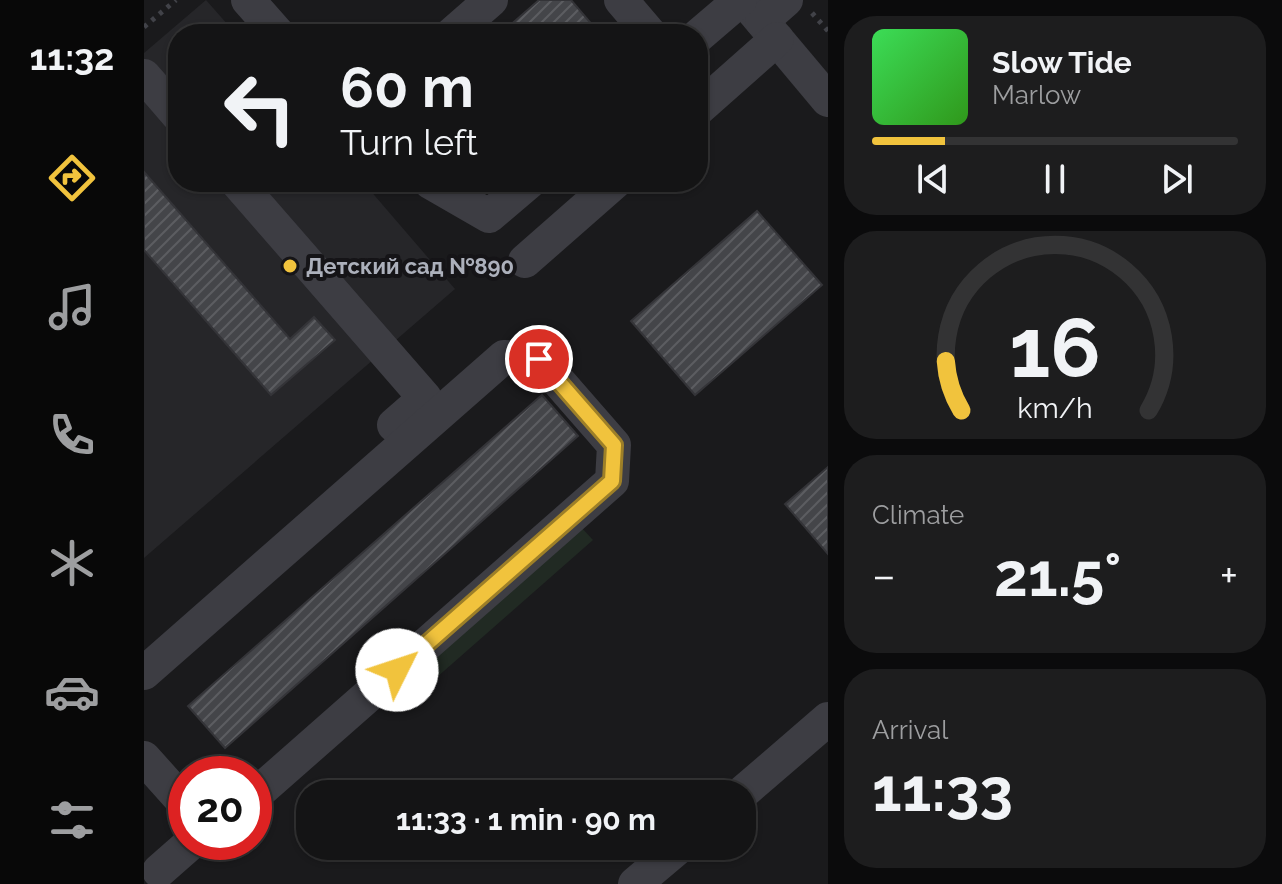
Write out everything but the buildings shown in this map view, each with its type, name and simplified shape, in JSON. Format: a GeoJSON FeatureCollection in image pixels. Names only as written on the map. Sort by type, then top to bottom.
{"type":"FeatureCollection","features":[{"type":"Feature","properties":{"kind":"lane"},"geometry":{"type":"LineString","coordinates":[[248,0],[269,24]]}},
{"type":"Feature","properties":{"kind":"lane"},"geometry":{"type":"LineString","coordinates":[[463,24],[491,0]]}},
{"type":"Feature","properties":{"kind":"lane"},"geometry":{"type":"LineString","coordinates":[[621,0],[641,24]]}},
{"type":"Feature","properties":{"kind":"lane"},"geometry":{"type":"LineString","coordinates":[[708,32],[762,12]]}},
{"type":"Feature","properties":{"kind":"lane"},"geometry":{"type":"LineString","coordinates":[[762,12],[828,100]]}},
{"type":"Feature","properties":{"kind":"lane"},"geometry":{"type":"LineString","coordinates":[[708,94],[762,12]]}},
{"type":"Feature","properties":{"kind":"lane"},"geometry":{"type":"LineString","coordinates":[[144,76],[168,104]]}},
{"type":"Feature","properties":{"kind":"lane"},"geometry":{"type":"LineString","coordinates":[[144,644],[425,398],[246,192]]}},
{"type":"Feature","properties":{"kind":"lane"},"geometry":{"type":"LineString","coordinates":[[447,192],[489,216],[517,192]]}},
{"type":"Feature","properties":{"kind":"lane"},"geometry":{"type":"LineString","coordinates":[[525,261],[604,192]]}},
{"type":"Feature","properties":{"kind":"lane"},"geometry":{"type":"LineString","coordinates":[[144,673],[504,357],[539,359],[614,445],[612,481],[272,780]]}},
{"type":"Feature","properties":{"kind":"lane"},"geometry":{"type":"LineString","coordinates":[[756,781],[828,719]]}},
{"type":"Feature","properties":{"kind":"lane"},"geometry":{"type":"LineString","coordinates":[[144,758],[168,785]]}},
{"type":"Feature","properties":{"kind":"lane"},"geometry":{"type":"LineString","coordinates":[[159,871],[172,860]]}},
{"type":"Feature","properties":{"kind":"lane"},"geometry":{"type":"LineString","coordinates":[[635,884],[663,860]]}},
{"type":"Feature","properties":{"kind":"path"},"geometry":{"type":"LineString","coordinates":[[144,27],[176,0]]}},
{"type":"Feature","properties":{"kind":"shaded area","name":"Детский сад №890"},"geometry":{"type":"Polygon","coordinates":[[[206,0],[227,24],[178,24],[206,0]]]}},
{"type":"Feature","properties":{"kind":"shaded area","name":"Детский сад №890"},"geometry":{"type":"Polygon","coordinates":[[[168,32],[168,192],[372,192],[455,289],[144,558],[144,53],[168,32]]]}},
{"type":"Feature","properties":{"kind":"shaded area"},"geometry":{"type":"Polygon","coordinates":[[[581,527],[593,540],[436,678],[424,665],[581,527]]]}},
{"type":"Feature","properties":{"kind":"place","name":"Детский сад №890"},"geometry":{"type":"Point","coordinates":[290,266]}},
{"type":"Feature","properties":{"kind":"route"},"geometry":{"type":"LineString","coordinates":[[397,670],[612,481],[614,445],[539,359]]}}]}
